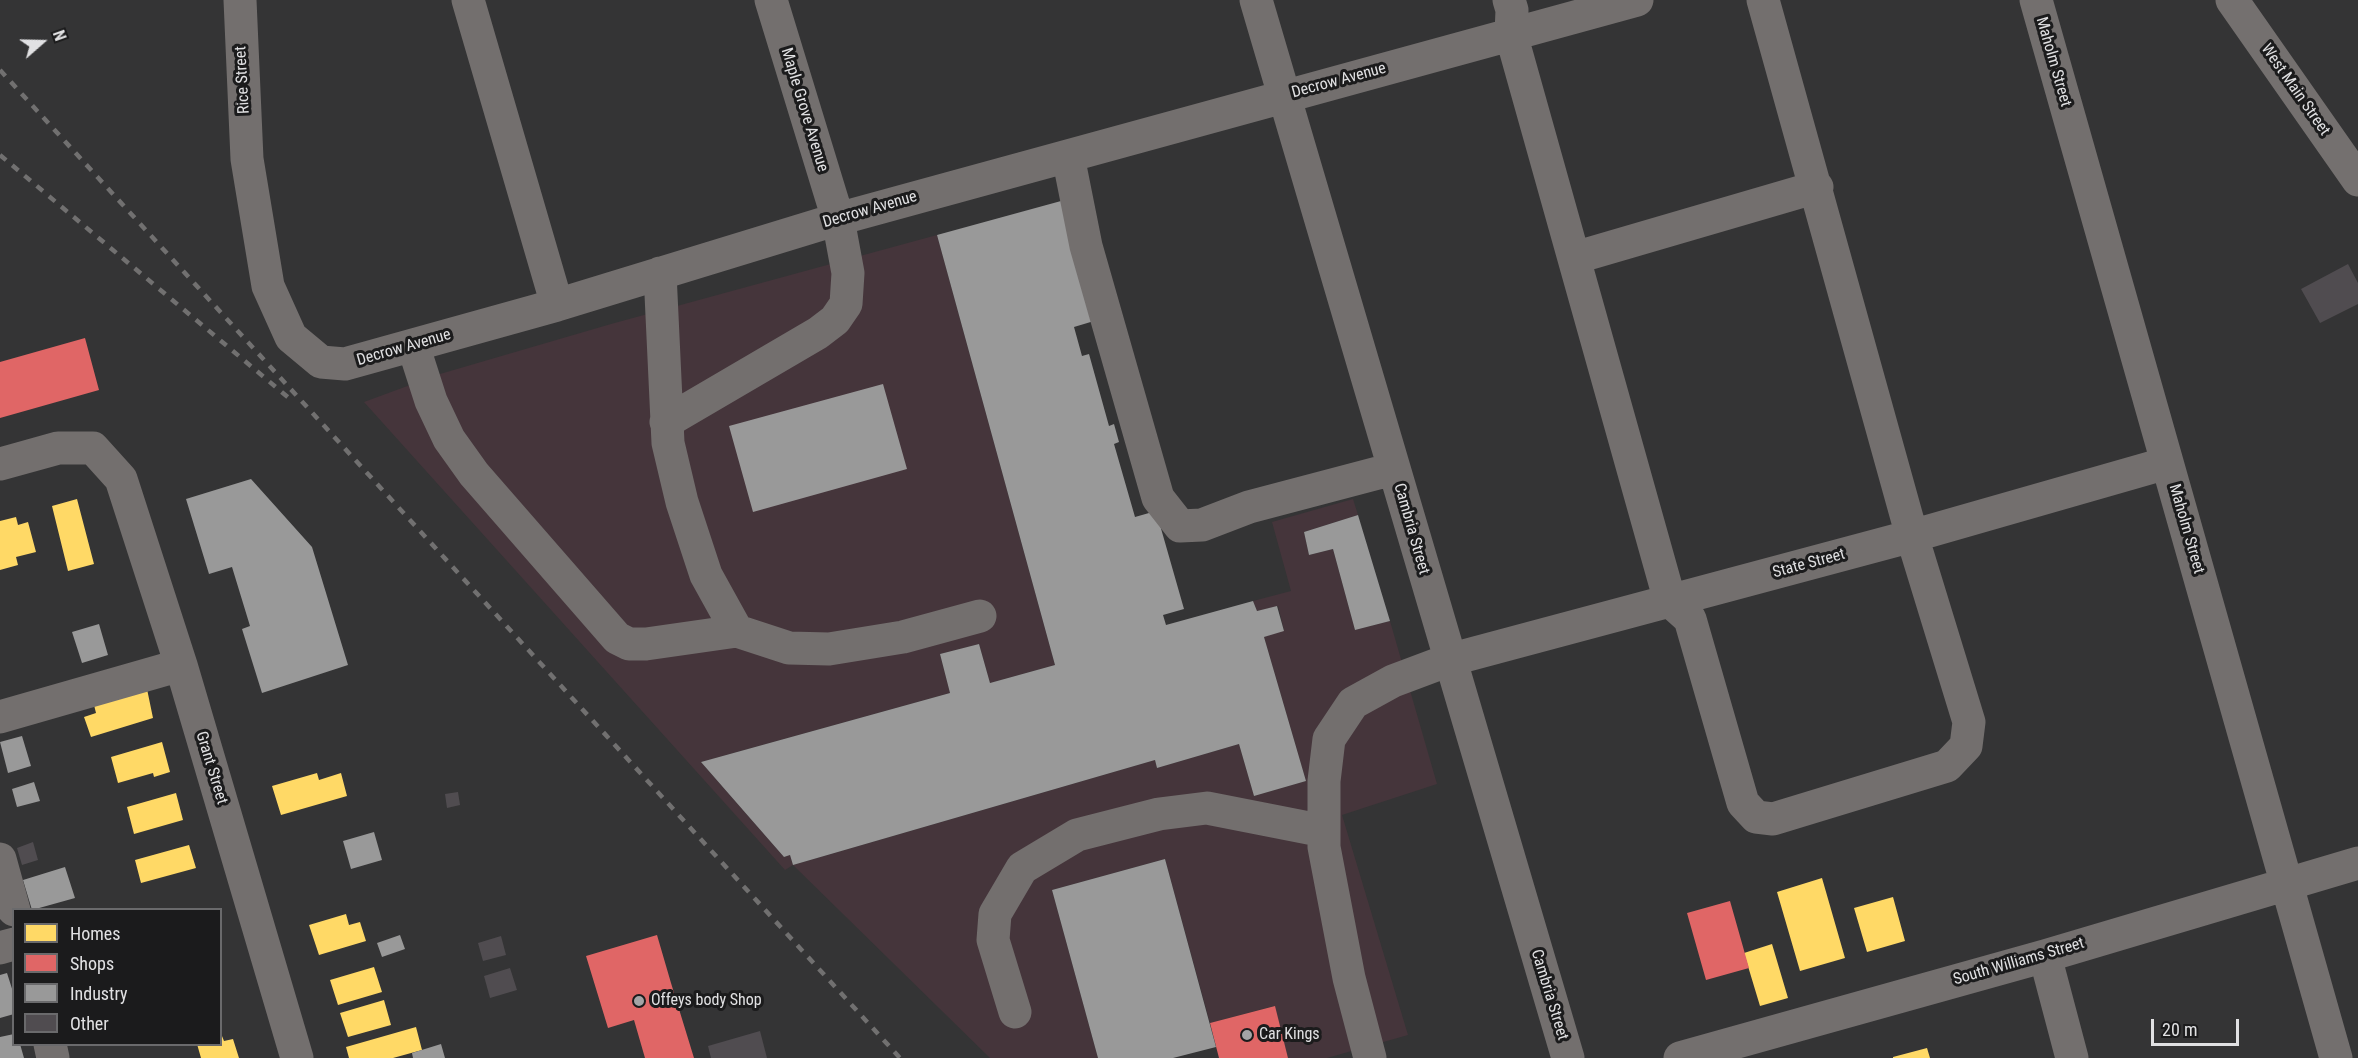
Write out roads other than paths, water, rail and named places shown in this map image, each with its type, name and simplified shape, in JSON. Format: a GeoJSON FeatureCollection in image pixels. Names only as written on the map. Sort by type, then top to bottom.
{"type":"FeatureCollection","features":[{"type":"Feature","properties":{"kind":"main road","name":"West Main Street"},"geometry":{"type":"LineString","coordinates":[[2232,0],[2353,163]]}},
{"type":"Feature","properties":{"kind":"street","name":"Rice Street"},"geometry":{"type":"LineString","coordinates":[[240,0],[247,159]]}},
{"type":"Feature","properties":{"kind":"street"},"geometry":{"type":"LineString","coordinates":[[468,0],[557,304]]}},
{"type":"Feature","properties":{"kind":"street","name":"Maple Grove Avenue"},"geometry":{"type":"LineString","coordinates":[[666,422],[818,333],[835,320],[846,304],[848,273],[838,219],[771,0]]}},
{"type":"Feature","properties":{"kind":"street","name":"Cambria Street"},"geometry":{"type":"LineString","coordinates":[[1256,0],[1568,1058]]}},
{"type":"Feature","properties":{"kind":"street"},"geometry":{"type":"LineString","coordinates":[[1509,0],[1512,10],[1511,34],[1670,601],[1690,619],[1743,803],[1756,817],[1773,819],[1947,766],[1966,746],[1969,722],[1912,536],[1817,186],[1763,0]]}},
{"type":"Feature","properties":{"kind":"street","name":"Decrow Avenue"},"geometry":{"type":"LineString","coordinates":[[247,159],[268,286],[291,338],[321,362],[345,364],[557,304],[838,219],[1636,0]]}},
{"type":"Feature","properties":{"kind":"street","name":"Maholm Street"},"geometry":{"type":"LineString","coordinates":[[2036,0],[2336,1058]]}},
{"type":"Feature","properties":{"kind":"street"},"geometry":{"type":"LineString","coordinates":[[1068,156],[1086,246],[1158,498],[1180,526],[1202,525],[1259,504],[1393,469]]}},
{"type":"Feature","properties":{"kind":"street"},"geometry":{"type":"LineString","coordinates":[[1574,258],[1817,186]]}},
{"type":"Feature","properties":{"kind":"street"},"geometry":{"type":"LineString","coordinates":[[660,273],[668,443],[682,502],[706,575],[737,631]]}},
{"type":"Feature","properties":{"kind":"street"},"geometry":{"type":"LineString","coordinates":[[413,345],[431,401],[448,439],[474,474],[617,638],[629,644],[646,644],[737,631],[789,648],[829,649],[903,637],[980,616]]}},
{"type":"Feature","properties":{"kind":"street","name":"Grant Street"},"geometry":{"type":"LineString","coordinates":[[0,464],[58,448],[93,448],[121,479],[180,666],[297,1058]]}},
{"type":"Feature","properties":{"kind":"street","name":"State Street"},"geometry":{"type":"LineString","coordinates":[[1371,1058],[1349,978],[1324,847],[1324,781],[1329,739],[1344,713],[1353,703],[1371,691],[1449,660],[1912,536],[2167,463]]}},
{"type":"Feature","properties":{"kind":"street"},"geometry":{"type":"LineString","coordinates":[[0,717],[180,666]]}},
{"type":"Feature","properties":{"kind":"street"},"geometry":{"type":"LineString","coordinates":[[1015,1012],[993,940],[995,914],[1022,868],[1077,835],[1159,814],[1207,808],[1324,831]]}},
{"type":"Feature","properties":{"kind":"street"},"geometry":{"type":"LineString","coordinates":[[0,859],[14,908]]}},
{"type":"Feature","properties":{"kind":"street","name":"South Williams Street"},"geometry":{"type":"LineString","coordinates":[[1680,1058],[2045,956],[2358,863]]}},
{"type":"Feature","properties":{"kind":"street"},"geometry":{"type":"LineString","coordinates":[[2045,956],[2073,1058]]}},
{"type":"Feature","properties":{"kind":"railway"},"geometry":{"type":"LineString","coordinates":[[0,70],[900,1058]]}},
{"type":"Feature","properties":{"kind":"railway"},"geometry":{"type":"LineString","coordinates":[[0,155],[290,399]]}},
{"type":"Feature","properties":{"kind":"place","name":"Offeys body Shop"},"geometry":{"type":"Point","coordinates":[639,1001]}},
{"type":"Feature","properties":{"kind":"place","name":"Car Kings"},"geometry":{"type":"Point","coordinates":[1247,1035]}}]}
